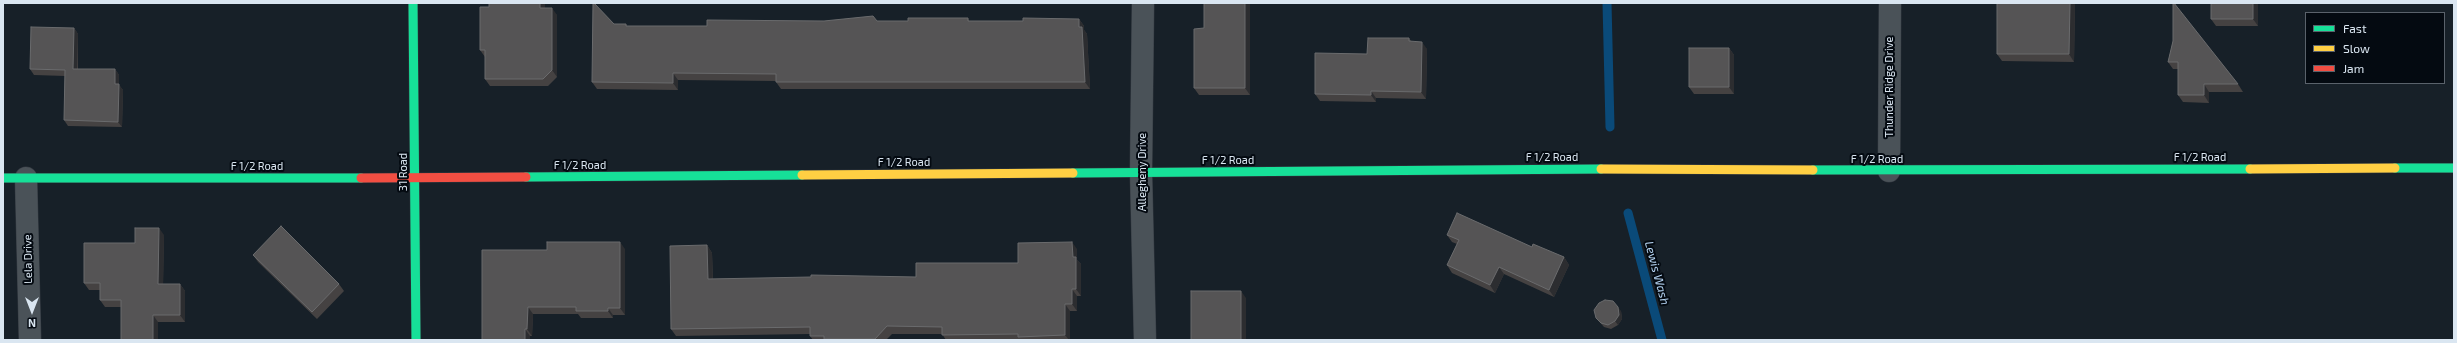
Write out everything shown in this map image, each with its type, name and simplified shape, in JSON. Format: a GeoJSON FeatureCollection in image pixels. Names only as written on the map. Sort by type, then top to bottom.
{"type":"FeatureCollection","features":[{"type":"Feature","properties":{"kind":"street","name":"31 Road"},"geometry":{"type":"LineString","coordinates":[[413,3],[416,340]]}},
{"type":"Feature","properties":{"kind":"street","name":"Allegheny Drive"},"geometry":{"type":"LineString","coordinates":[[1143,3],[1141,172],[1145,340]]}},
{"type":"Feature","properties":{"kind":"street","name":"Thunder Ridge Drive"},"geometry":{"type":"LineString","coordinates":[[1889,171],[1890,3]]}},
{"type":"Feature","properties":{"kind":"street","name":"F 1/2 Road"},"geometry":{"type":"LineString","coordinates":[[3,178],[415,178],[1678,168],[1889,171],[2454,168]]}},
{"type":"Feature","properties":{"kind":"street","name":"Lela Drive"},"geometry":{"type":"LineString","coordinates":[[26,178],[30,340]]}},
{"type":"Feature","properties":{"kind":"building"},"geometry":{"type":"Polygon","coordinates":[[[489,3],[540,3],[540,8],[552,8],[552,70],[543,79],[485,79],[485,50],[480,50],[480,7],[489,7],[489,3]]]}},
{"type":"Feature","properties":{"kind":"building"},"geometry":{"type":"Polygon","coordinates":[[[593,3],[614,24],[626,24],[626,26],[707,26],[707,20],[824,21],[873,16],[877,21],[908,21],[908,18],[968,18],[968,21],[1023,21],[1023,18],[1079,19],[1079,27],[1082,27],[1085,82],[776,82],[776,74],[673,73],[673,83],[592,82],[593,3]]]}},
{"type":"Feature","properties":{"kind":"building"},"geometry":{"type":"Polygon","coordinates":[[[1204,3],[1245,3],[1245,88],[1194,88],[1194,29],[1204,28],[1204,3]]]}},
{"type":"Feature","properties":{"kind":"building"},"geometry":{"type":"Polygon","coordinates":[[[1997,3],[2070,3],[2069,54],[1997,54],[1997,3]]]}},
{"type":"Feature","properties":{"kind":"building"},"geometry":{"type":"Polygon","coordinates":[[[2173,3],[2238,84],[2204,84],[2204,95],[2178,95],[2178,62],[2168,62],[2173,41],[2173,3]]]}},
{"type":"Feature","properties":{"kind":"building"},"geometry":{"type":"Polygon","coordinates":[[[2211,3],[2253,3],[2253,19],[2211,19],[2211,3]]]}},
{"type":"Feature","properties":{"kind":"building"},"geometry":{"type":"Polygon","coordinates":[[[31,27],[74,28],[73,69],[115,69],[115,84],[119,84],[118,122],[64,120],[65,70],[30,69],[31,27]]]}},
{"type":"Feature","properties":{"kind":"building"},"geometry":{"type":"Polygon","coordinates":[[[1368,38],[1409,38],[1409,41],[1422,42],[1421,92],[1371,91],[1371,95],[1315,94],[1315,53],[1367,54],[1368,38]]]}},
{"type":"Feature","properties":{"kind":"building"},"geometry":{"type":"Polygon","coordinates":[[[1689,48],[1729,48],[1729,87],[1689,87],[1689,48]]]}},
{"type":"Feature","properties":{"kind":"building"},"geometry":{"type":"Polygon","coordinates":[[[1457,213],[1532,247],[1533,244],[1564,257],[1549,290],[1499,267],[1490,285],[1447,265],[1459,240],[1447,235],[1457,213]]]}},
{"type":"Feature","properties":{"kind":"building"},"geometry":{"type":"Polygon","coordinates":[[[281,226],[339,284],[312,312],[253,255],[281,226]]]}},
{"type":"Feature","properties":{"kind":"building"},"geometry":{"type":"Polygon","coordinates":[[[135,228],[159,228],[158,284],[180,284],[180,315],[153,315],[153,340],[121,340],[121,300],[100,300],[100,283],[84,283],[84,243],[135,243],[135,228]]]}},
{"type":"Feature","properties":{"kind":"building"},"geometry":{"type":"Polygon","coordinates":[[[547,242],[620,242],[620,308],[608,308],[608,311],[576,311],[576,307],[528,307],[525,340],[482,340],[482,250],[547,250],[547,242]]]}},
{"type":"Feature","properties":{"kind":"building"},"geometry":{"type":"Polygon","coordinates":[[[1072,242],[1073,257],[1076,257],[1076,289],[1072,289],[1072,304],[1065,304],[1065,335],[1018,337],[1018,334],[942,335],[942,327],[887,326],[875,339],[824,339],[824,336],[810,336],[810,327],[671,329],[670,246],[707,245],[708,279],[811,277],[811,275],[916,277],[916,263],[1018,263],[1018,243],[1072,242]]]}},
{"type":"Feature","properties":{"kind":"building"},"geometry":{"type":"Polygon","coordinates":[[[1191,291],[1241,291],[1241,340],[1191,340],[1191,291]]]}},
{"type":"Feature","properties":{"kind":"building"},"geometry":{"type":"Polygon","coordinates":[[[1605,300],[1613,301],[1618,307],[1619,315],[1615,321],[1608,325],[1601,323],[1596,318],[1594,310],[1599,303],[1605,300]]]}},
{"type":"Feature","properties":{"kind":"waterway","name":"Lewis Wash"},"geometry":{"type":"LineString","coordinates":[[1607,3],[1610,127]]}},
{"type":"Feature","properties":{"kind":"waterway","name":"Lewis Wash"},"geometry":{"type":"LineString","coordinates":[[1628,213],[1662,340]]}},
{"type":"Feature","properties":{"kind":"traffic: fast"},"geometry":{"type":"LineString","coordinates":[[413,3],[416,340]]}},
{"type":"Feature","properties":{"kind":"traffic: fast"},"geometry":{"type":"LineString","coordinates":[[2395,168],[2454,168]]}},
{"type":"Feature","properties":{"kind":"traffic: fast"},"geometry":{"type":"LineString","coordinates":[[1073,173],[1601,169]]}},
{"type":"Feature","properties":{"kind":"traffic: fast"},"geometry":{"type":"LineString","coordinates":[[1813,170],[2250,169]]}},
{"type":"Feature","properties":{"kind":"traffic: fast"},"geometry":{"type":"LineString","coordinates":[[526,177],[802,175]]}},
{"type":"Feature","properties":{"kind":"traffic: fast"},"geometry":{"type":"LineString","coordinates":[[3,178],[361,178]]}},
{"type":"Feature","properties":{"kind":"traffic: slow"},"geometry":{"type":"LineString","coordinates":[[2250,169],[2395,168]]}},
{"type":"Feature","properties":{"kind":"traffic: slow"},"geometry":{"type":"LineString","coordinates":[[1601,169],[1813,170]]}},
{"type":"Feature","properties":{"kind":"traffic: slow"},"geometry":{"type":"LineString","coordinates":[[802,175],[1073,173]]}},
{"type":"Feature","properties":{"kind":"traffic: jam"},"geometry":{"type":"LineString","coordinates":[[361,178],[526,177]]}}]}
